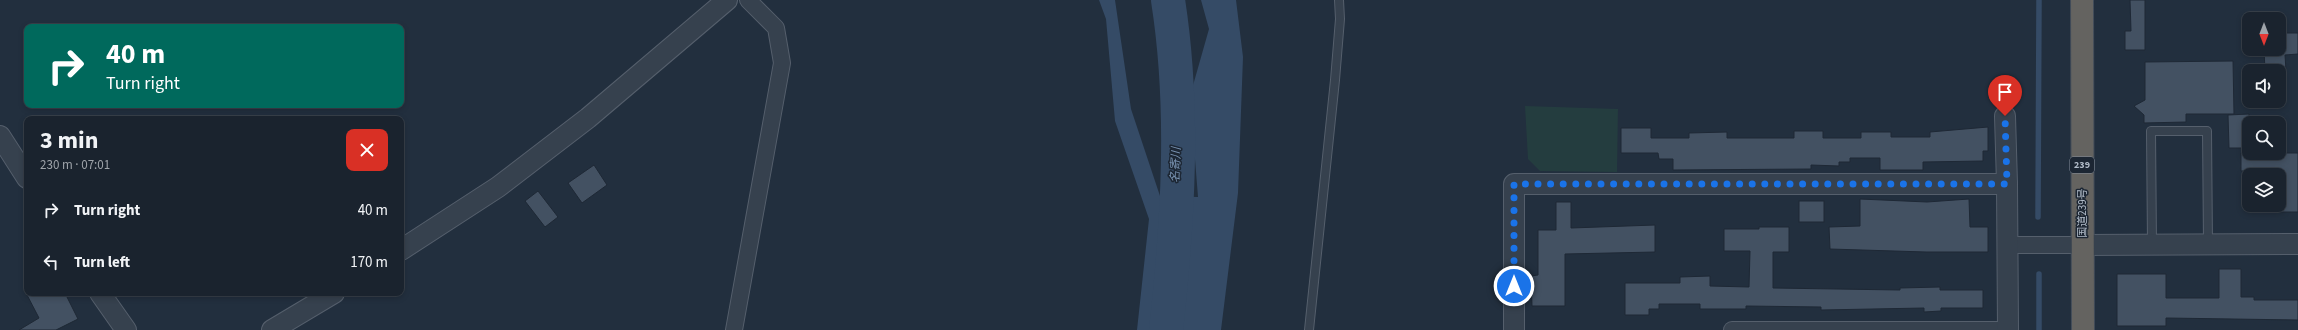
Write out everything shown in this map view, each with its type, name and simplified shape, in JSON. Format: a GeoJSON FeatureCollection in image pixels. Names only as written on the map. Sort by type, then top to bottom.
{"type":"FeatureCollection","features":[{"type":"Feature","properties":{"kind":"highway","name":"国道239号"},"geometry":{"type":"LineString","coordinates":[[2082,0],[2083,330]]}},
{"type":"Feature","properties":{"kind":"street"},"geometry":{"type":"LineString","coordinates":[[404,248],[498,187],[588,118],[727,0]]}},
{"type":"Feature","properties":{"kind":"street"},"geometry":{"type":"LineString","coordinates":[[734,330],[782,63],[776,28],[748,0]]}},
{"type":"Feature","properties":{"kind":"street"},"geometry":{"type":"LineString","coordinates":[[1732,330],[2008,330],[2005,116]]}},
{"type":"Feature","properties":{"kind":"street"},"geometry":{"type":"LineString","coordinates":[[0,136],[24,173]]}},
{"type":"Feature","properties":{"kind":"street"},"geometry":{"type":"LineString","coordinates":[[1514,330],[1514,184],[2007,184]]}},
{"type":"Feature","properties":{"kind":"street"},"geometry":{"type":"LineString","coordinates":[[2007,245],[2298,244]]}},
{"type":"Feature","properties":{"kind":"street"},"geometry":{"type":"LineString","coordinates":[[102,296],[126,330]]}},
{"type":"Feature","properties":{"kind":"street"},"geometry":{"type":"LineString","coordinates":[[272,330],[329,296]]}},
{"type":"Feature","properties":{"kind":"lane"},"geometry":{"type":"LineString","coordinates":[[1309,330],[1336,80],[1340,19],[1339,0]]}},
{"type":"Feature","properties":{"kind":"lane"},"geometry":{"type":"LineString","coordinates":[[2152,245],[2151,132],[2207,131],[2208,244]]}},
{"type":"Feature","properties":{"kind":"green space"},"geometry":{"type":"Polygon","coordinates":[[[1525,106],[1618,109],[1617,172],[1540,171],[1528,159],[1525,106]]]}},
{"type":"Feature","properties":{"kind":"water"},"geometry":{"type":"Polygon","coordinates":[[[1099,0],[1115,0],[1131,109],[1160,196],[1198,197],[1190,96],[1209,29],[1201,0],[1236,0],[1243,57],[1238,193],[1221,330],[1137,330],[1149,219],[1115,121],[1106,19],[1099,0]]]}},
{"type":"Feature","properties":{"kind":"building"},"geometry":{"type":"Polygon","coordinates":[[[2130,0],[2145,0],[2145,50],[2125,50],[2125,31],[2131,31],[2130,0]]]}},
{"type":"Feature","properties":{"kind":"building"},"geometry":{"type":"Polygon","coordinates":[[[2286,33],[2298,33],[2298,54],[2286,55],[2286,33]]]}},
{"type":"Feature","properties":{"kind":"building"},"geometry":{"type":"Polygon","coordinates":[[[2264,56],[2285,56],[2286,64],[2265,64],[2264,56]]]}},
{"type":"Feature","properties":{"kind":"building"},"geometry":{"type":"Polygon","coordinates":[[[2233,61],[2234,114],[2186,114],[2186,122],[2144,123],[2144,115],[2134,106],[2145,100],[2145,62],[2233,61]]]}},
{"type":"Feature","properties":{"kind":"building"},"geometry":{"type":"Polygon","coordinates":[[[2249,114],[2249,116],[2242,116],[2242,148],[2229,148],[2228,115],[2249,114]]]}},
{"type":"Feature","properties":{"kind":"building"},"geometry":{"type":"Polygon","coordinates":[[[1988,127],[1988,151],[1983,151],[1983,161],[1923,162],[1923,170],[1880,170],[1880,158],[1850,158],[1850,162],[1839,162],[1839,166],[1811,165],[1811,169],[1673,170],[1673,159],[1659,159],[1658,153],[1621,153],[1621,128],[1651,128],[1651,138],[1689,138],[1689,133],[1727,132],[1727,138],[1794,138],[1794,131],[1823,131],[1823,138],[1861,138],[1861,132],[1891,132],[1891,137],[1930,137],[1930,132],[1988,127]]]}},
{"type":"Feature","properties":{"kind":"building"},"geometry":{"type":"Polygon","coordinates":[[[2241,153],[2242,160],[2286,160],[2286,153],[2298,153],[2298,212],[2286,212],[2286,168],[2242,168],[2241,171],[2241,153]]]}},
{"type":"Feature","properties":{"kind":"building"},"geometry":{"type":"Polygon","coordinates":[[[594,165],[607,185],[582,203],[568,183],[594,165]]]}},
{"type":"Feature","properties":{"kind":"building"},"geometry":{"type":"Polygon","coordinates":[[[538,191],[558,217],[545,227],[525,201],[538,191]]]}},
{"type":"Feature","properties":{"kind":"building"},"geometry":{"type":"Polygon","coordinates":[[[1860,199],[1927,202],[1969,199],[1970,227],[1988,227],[1988,252],[1830,249],[1829,227],[1860,226],[1860,199]]]}},
{"type":"Feature","properties":{"kind":"building"},"geometry":{"type":"Polygon","coordinates":[[[1799,201],[1824,201],[1824,222],[1799,222],[1799,201]]]}},
{"type":"Feature","properties":{"kind":"building"},"geometry":{"type":"Polygon","coordinates":[[[1556,202],[1571,202],[1571,228],[1655,225],[1655,252],[1565,254],[1565,306],[1532,306],[1531,276],[1538,275],[1538,230],[1556,230],[1556,202]]]}},
{"type":"Feature","properties":{"kind":"building"},"geometry":{"type":"Polygon","coordinates":[[[1759,227],[1789,227],[1789,252],[1773,252],[1773,288],[1900,290],[1900,288],[1940,287],[1940,290],[1983,290],[1983,308],[1941,308],[1941,311],[1924,312],[1924,308],[1821,310],[1821,307],[1746,306],[1746,309],[1700,309],[1700,304],[1659,304],[1659,309],[1649,309],[1649,315],[1625,315],[1625,283],[1680,283],[1680,277],[1710,276],[1710,286],[1749,287],[1750,251],[1724,251],[1724,229],[1759,229],[1759,227]]]}},
{"type":"Feature","properties":{"kind":"building"},"geometry":{"type":"Polygon","coordinates":[[[2219,269],[2241,269],[2241,297],[2254,297],[2254,300],[2298,300],[2298,320],[2166,318],[2166,326],[2117,326],[2117,274],[2166,274],[2166,298],[2219,298],[2219,269]]]}},
{"type":"Feature","properties":{"kind":"building"},"geometry":{"type":"Polygon","coordinates":[[[28,296],[66,296],[78,319],[56,330],[19,330],[39,318],[28,296]]]}},
{"type":"Feature","properties":{"kind":"waterway","name":"名寄川"},"geometry":{"type":"LineString","coordinates":[[1166,330],[1174,248],[1178,165],[1177,82],[1168,0]]}},
{"type":"Feature","properties":{"kind":"waterway"},"geometry":{"type":"LineString","coordinates":[[2038,217],[2039,0]]}},
{"type":"Feature","properties":{"kind":"waterway"},"geometry":{"type":"LineString","coordinates":[[2039,274],[2039,330]]}},
{"type":"Feature","properties":{"kind":"route"},"geometry":{"type":"LineString","coordinates":[[1514,286],[1514,184],[2007,184],[2005,116]]}}]}
